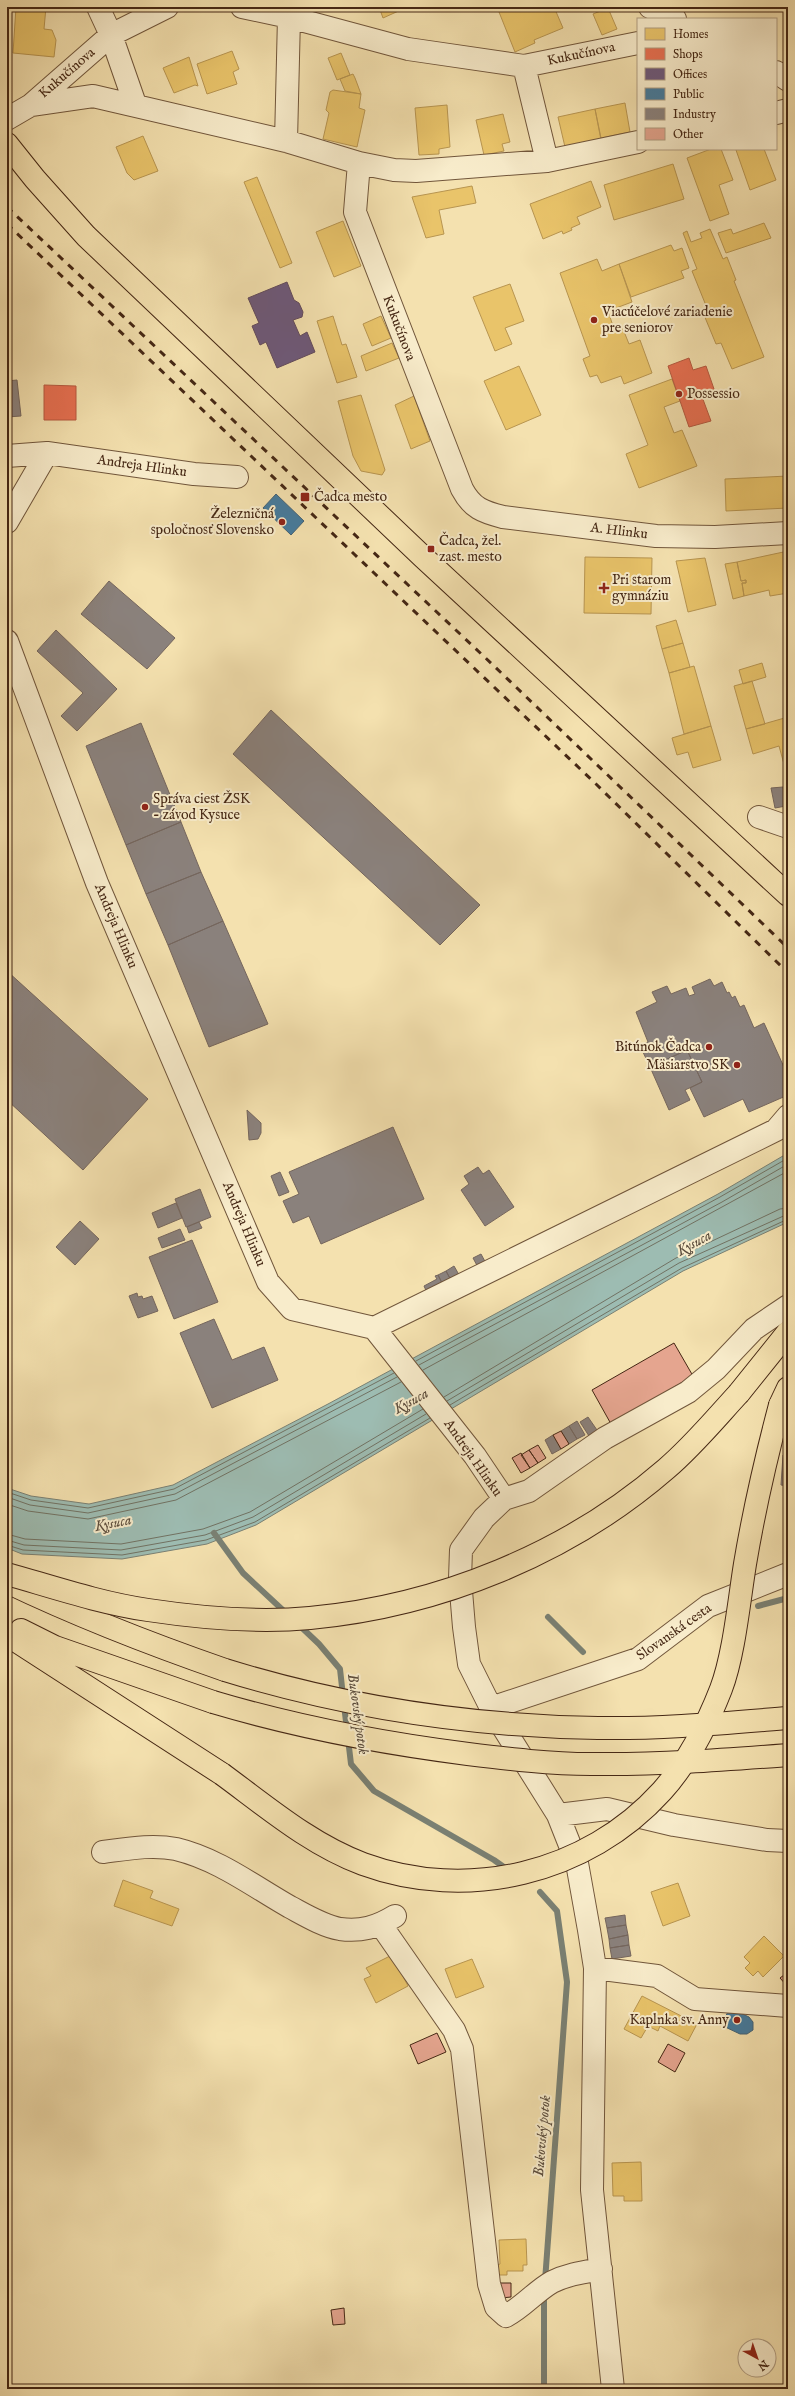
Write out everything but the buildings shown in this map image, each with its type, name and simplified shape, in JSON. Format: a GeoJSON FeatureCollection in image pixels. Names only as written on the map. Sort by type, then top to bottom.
{"type":"FeatureCollection","features":[{"type":"Feature","properties":{"kind":"main road"},"geometry":{"type":"LineString","coordinates":[[7,144],[35,179],[86,236],[423,557],[788,895]]}},
{"type":"Feature","properties":{"kind":"main road"},"geometry":{"type":"LineString","coordinates":[[7,1574],[147,1610],[230,1618],[309,1618],[365,1610],[419,1599],[472,1582],[524,1560],[579,1531],[626,1500],[667,1468],[704,1431],[739,1393],[788,1332]]}},
{"type":"Feature","properties":{"kind":"main road"},"geometry":{"type":"LineString","coordinates":[[7,1635],[222,1774],[321,1844],[370,1866],[430,1880],[477,1880],[527,1872],[574,1856],[621,1829],[662,1791],[695,1744],[722,1687],[737,1612],[754,1507],[778,1412],[788,1388]]}},
{"type":"Feature","properties":{"kind":"main road"},"geometry":{"type":"LineString","coordinates":[[7,1582],[65,1610],[126,1635],[225,1670],[280,1687],[348,1702],[426,1715],[505,1724],[598,1728],[680,1727],[788,1718]]}},
{"type":"Feature","properties":{"kind":"main road"},"geometry":{"type":"LineString","coordinates":[[7,1624],[55,1647],[213,1702],[267,1718],[343,1735],[419,1748],[505,1758],[590,1764],[689,1763],[788,1755]]}},
{"type":"Feature","properties":{"kind":"street","name":"Kukučínova"},"geometry":{"type":"LineString","coordinates":[[98,7],[111,35],[135,104]]}},
{"type":"Feature","properties":{"kind":"street","name":"Kukučínova"},"geometry":{"type":"LineString","coordinates":[[31,105],[111,35],[167,7]]}},
{"type":"Feature","properties":{"kind":"street","name":"Kukučínova"},"geometry":{"type":"LineString","coordinates":[[242,7],[289,17],[408,49],[524,66],[637,43]]}},
{"type":"Feature","properties":{"kind":"street"},"geometry":{"type":"LineString","coordinates":[[650,7],[673,18]]}},
{"type":"Feature","properties":{"kind":"street"},"geometry":{"type":"LineString","coordinates":[[286,141],[289,17]]}},
{"type":"Feature","properties":{"kind":"street"},"geometry":{"type":"LineString","coordinates":[[524,66],[547,161]]}},
{"type":"Feature","properties":{"kind":"street"},"geometry":{"type":"LineString","coordinates":[[777,73],[788,80]]}},
{"type":"Feature","properties":{"kind":"street","name":"Kukučínova"},"geometry":{"type":"LineString","coordinates":[[31,105],[92,96],[135,104],[286,141],[359,163],[394,170],[416,171],[547,161],[637,142]]}},
{"type":"Feature","properties":{"kind":"street"},"geometry":{"type":"LineString","coordinates":[[7,120],[31,105]]}},
{"type":"Feature","properties":{"kind":"street"},"geometry":{"type":"LineString","coordinates":[[777,113],[788,110]]}},
{"type":"Feature","properties":{"kind":"street","name":"Kukučínova"},"geometry":{"type":"LineString","coordinates":[[359,163],[355,212],[462,489]]}},
{"type":"Feature","properties":{"kind":"street"},"geometry":{"type":"LineString","coordinates":[[7,522],[47,453]]}},
{"type":"Feature","properties":{"kind":"street","name":"Andreja Hlinku"},"geometry":{"type":"LineString","coordinates":[[7,456],[47,453],[194,474],[236,477]]}},
{"type":"Feature","properties":{"kind":"street","name":"A. Hlinku"},"geometry":{"type":"LineString","coordinates":[[462,489],[468,499],[480,511],[503,517],[656,536],[715,537],[788,533]]}},
{"type":"Feature","properties":{"kind":"street","name":"Andreja Hlinku"},"geometry":{"type":"LineString","coordinates":[[7,641],[97,883],[268,1282],[292,1310],[380,1336],[475,1456],[504,1499],[484,1518],[461,1550],[460,1579],[464,1628],[469,1664],[491,1708],[558,1815],[577,1863],[595,1968],[592,2190],[613,2389]]}},
{"type":"Feature","properties":{"kind":"street"},"geometry":{"type":"LineString","coordinates":[[759,817],[788,827]]}},
{"type":"Feature","properties":{"kind":"street"},"geometry":{"type":"LineString","coordinates":[[380,1336],[776,1130],[788,1116]]}},
{"type":"Feature","properties":{"kind":"street"},"geometry":{"type":"LineString","coordinates":[[504,1499],[529,1491],[605,1438],[688,1392],[716,1369],[754,1329],[788,1306]]}},
{"type":"Feature","properties":{"kind":"street","name":"Slovanská cesta"},"geometry":{"type":"LineString","coordinates":[[491,1708],[638,1659],[708,1606],[788,1574]]}},
{"type":"Feature","properties":{"kind":"street"},"geometry":{"type":"LineString","coordinates":[[558,1815],[606,1809],[674,1825],[767,1840],[788,1841]]}},
{"type":"Feature","properties":{"kind":"street"},"geometry":{"type":"LineString","coordinates":[[103,1852],[143,1847],[175,1849],[226,1869],[326,1925],[351,1930],[367,1929],[388,1920],[454,2030],[462,2049],[489,2284],[496,2307],[506,2316],[520,2309],[551,2283],[572,2274],[601,2269]]}},
{"type":"Feature","properties":{"kind":"street"},"geometry":{"type":"LineString","coordinates":[[595,1968],[657,1976],[695,1999],[788,2006]]}},
{"type":"Feature","properties":{"kind":"water","name":"Kysuca"},"geometry":{"type":"Polygon","coordinates":[[[788,1153],[788,1222],[683,1271],[256,1525],[207,1544],[122,1559],[22,1554],[7,1548],[7,1488],[31,1496],[89,1504],[173,1485],[328,1404],[718,1194],[788,1153]]]}},
{"type":"Feature","properties":{"kind":"waterway","name":"Bukovský potok"},"geometry":{"type":"LineString","coordinates":[[214,1533],[243,1573],[286,1613]]}},
{"type":"Feature","properties":{"kind":"waterway"},"geometry":{"type":"LineString","coordinates":[[758,1606],[788,1598]]}},
{"type":"Feature","properties":{"kind":"waterway"},"geometry":{"type":"LineString","coordinates":[[548,1617],[583,1652]]}},
{"type":"Feature","properties":{"kind":"waterway","name":"Bukovský potok"},"geometry":{"type":"LineString","coordinates":[[299,1625],[319,1644],[340,1669],[343,1696]]}},
{"type":"Feature","properties":{"kind":"waterway","name":"Bukovský potok"},"geometry":{"type":"LineString","coordinates":[[344,1705],[351,1764],[374,1791],[494,1860],[508,1870]]}},
{"type":"Feature","properties":{"kind":"waterway","name":"Bukovský potok"},"geometry":{"type":"LineString","coordinates":[[540,1892],[557,1911],[567,1982],[545,2281]]}},
{"type":"Feature","properties":{"kind":"waterway","name":"Bukovský potok"},"geometry":{"type":"LineString","coordinates":[[544,2293],[544,2389]]}},
{"type":"Feature","properties":{"kind":"railway"},"geometry":{"type":"LineString","coordinates":[[7,207],[493,665],[788,948]]}},
{"type":"Feature","properties":{"kind":"railway"},"geometry":{"type":"LineString","coordinates":[[7,224],[596,784],[788,973]]}},
{"type":"Feature","properties":{"kind":"place","name":"Viacúčelové zariadenie pre seniorov"},"geometry":{"type":"Point","coordinates":[594,320]}},
{"type":"Feature","properties":{"kind":"place","name":"Possessio"},"geometry":{"type":"Point","coordinates":[679,394]}},
{"type":"Feature","properties":{"kind":"place","name":"Čadca mesto"},"geometry":{"type":"Point","coordinates":[305,497]}},
{"type":"Feature","properties":{"kind":"place","name":"Železničná spoločnosť Slovensko"},"geometry":{"type":"Point","coordinates":[282,522]}},
{"type":"Feature","properties":{"kind":"place","name":"Čadca, žel. zast. mesto"},"geometry":{"type":"Point","coordinates":[431,549]}},
{"type":"Feature","properties":{"kind":"place","name":"Pri starom gymnáziu"},"geometry":{"type":"Point","coordinates":[604,588]}},
{"type":"Feature","properties":{"kind":"place","name":"Správa ciest ŽSK - závod Kysuce"},"geometry":{"type":"Point","coordinates":[145,807]}},
{"type":"Feature","properties":{"kind":"place","name":"Bitúnok Čadca"},"geometry":{"type":"Point","coordinates":[709,1047]}},
{"type":"Feature","properties":{"kind":"place","name":"Mäsiarstvo SK"},"geometry":{"type":"Point","coordinates":[737,1065]}},
{"type":"Feature","properties":{"kind":"place","name":"Kaplnka sv. Anny"},"geometry":{"type":"Point","coordinates":[737,2020]}}]}
